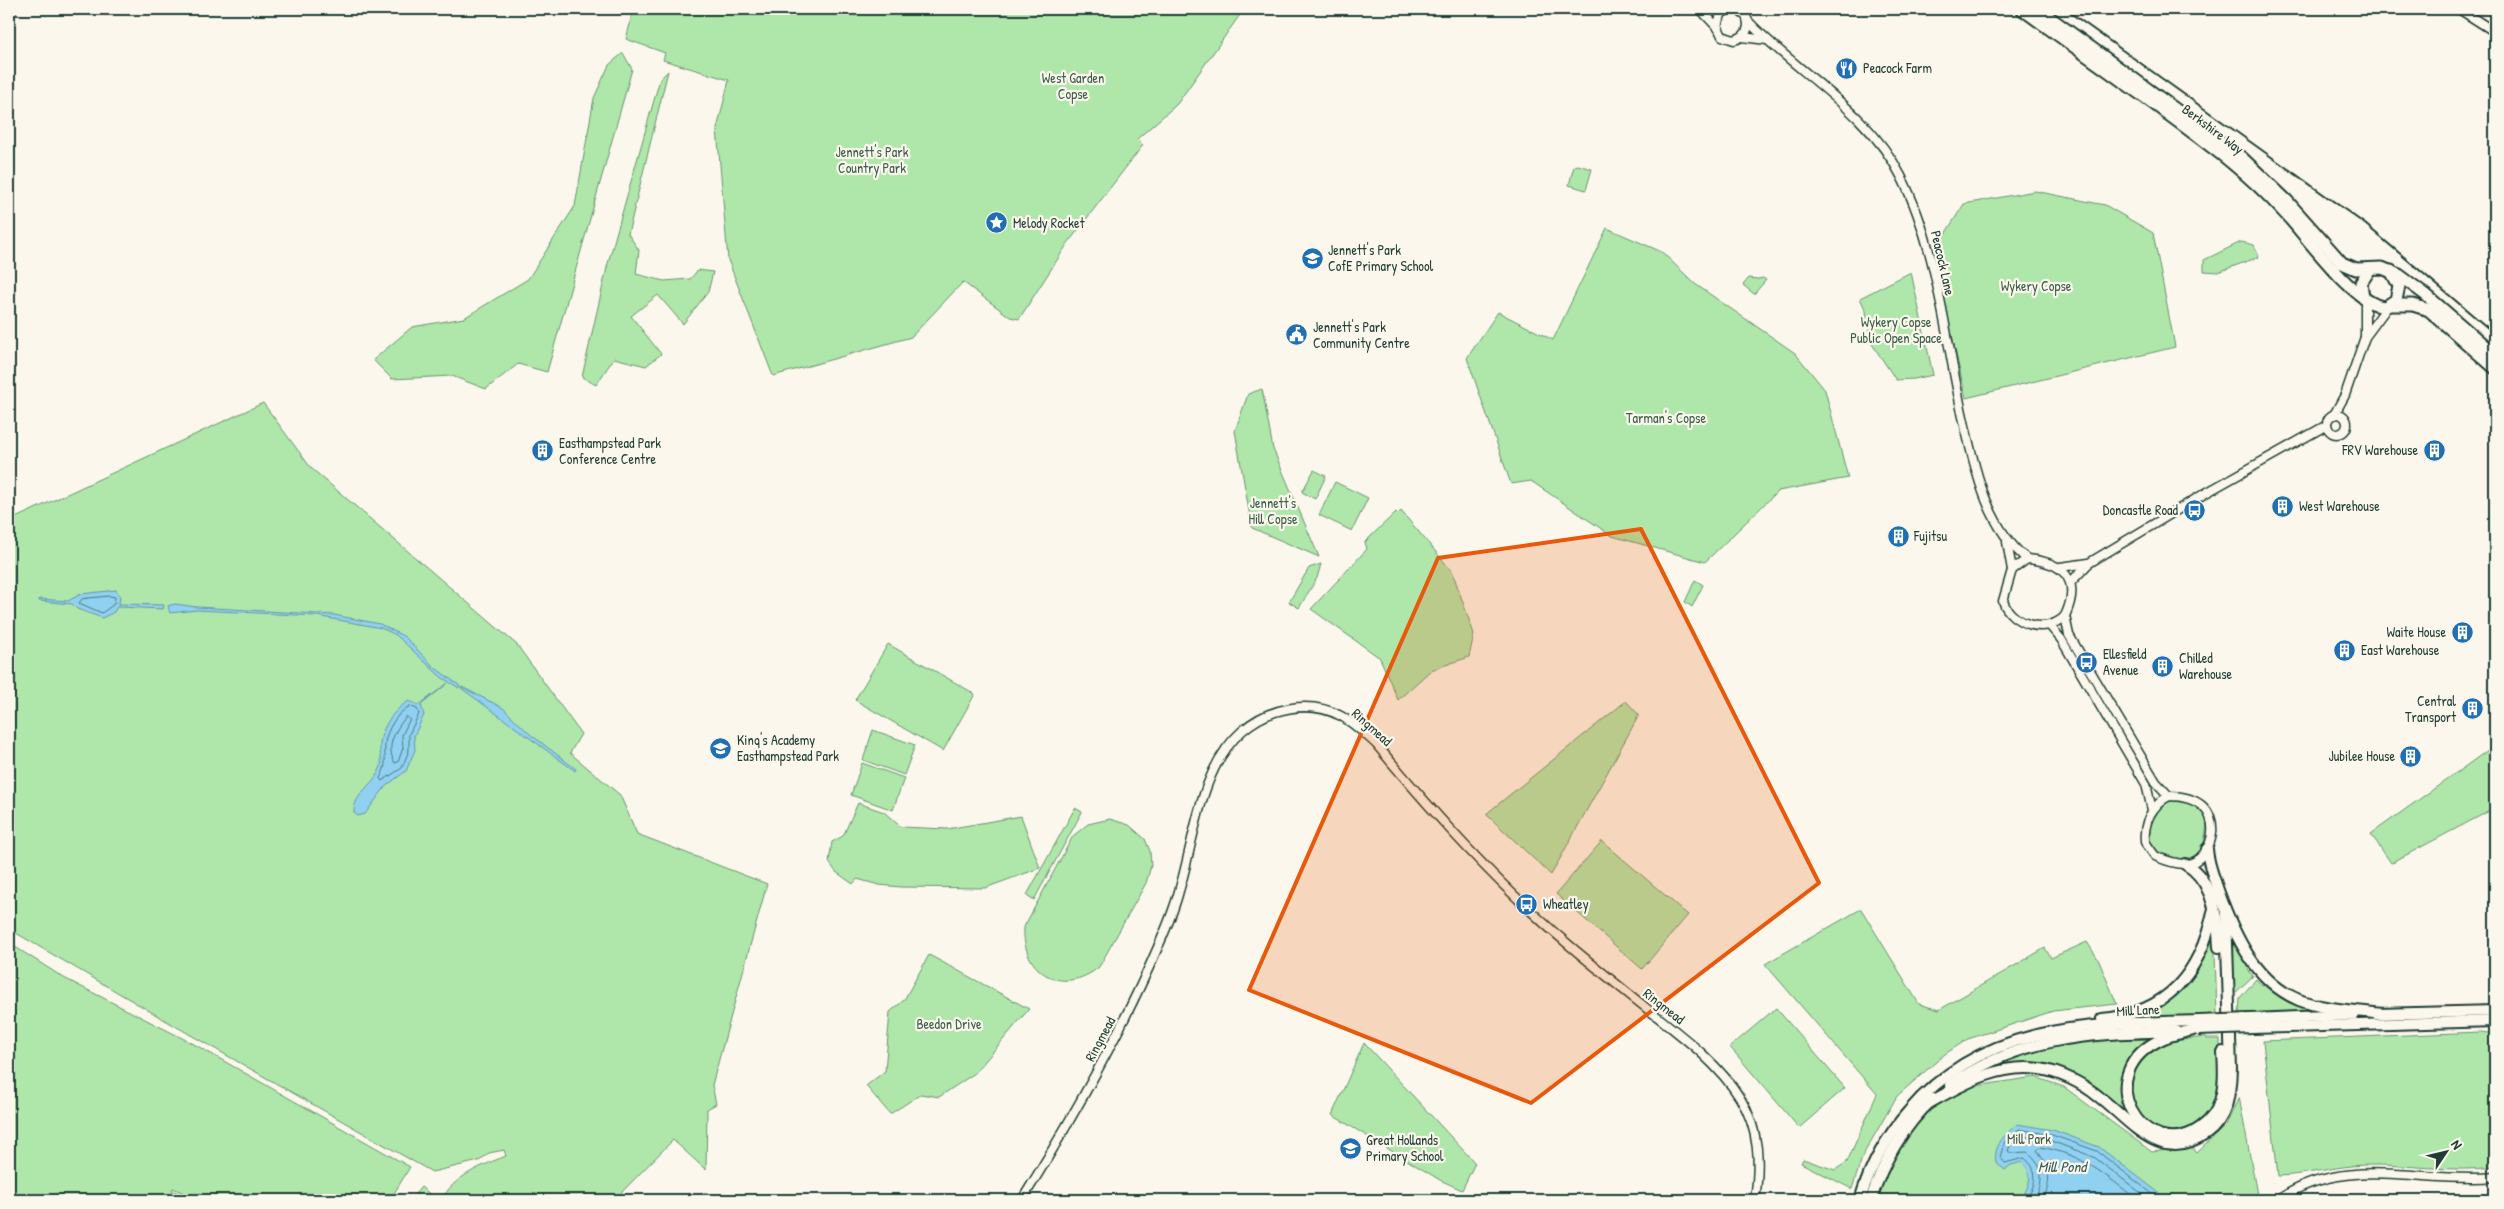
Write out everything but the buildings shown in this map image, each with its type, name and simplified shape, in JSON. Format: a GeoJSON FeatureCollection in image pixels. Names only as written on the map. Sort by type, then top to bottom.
{"type":"FeatureCollection","features":[{"type":"Feature","properties":{"kind":"highway","name":"Berkshire Way"},"geometry":{"type":"LineString","coordinates":[[2022,9],[2234,163],[2275,202],[2338,274],[2364,298]]}},
{"type":"Feature","properties":{"kind":"highway","name":"Berkshire Way"},"geometry":{"type":"LineString","coordinates":[[2038,9],[2242,158],[2287,201],[2342,263],[2356,269],[2370,269]]}},
{"type":"Feature","properties":{"kind":"highway"},"geometry":{"type":"LineString","coordinates":[[2495,355],[2426,294],[2390,270],[2370,269],[2361,283],[2364,298],[2375,305],[2413,305],[2429,310],[2495,368]]}},
{"type":"Feature","properties":{"kind":"highway"},"geometry":{"type":"LineString","coordinates":[[2389,305],[2397,297],[2399,290],[2397,279],[2390,270]]}},
{"type":"Feature","properties":{"kind":"main road"},"geometry":{"type":"LineString","coordinates":[[2207,849],[2208,865],[2226,913],[2255,966],[2280,989],[2298,999],[2321,1006],[2382,1014]]}},
{"type":"Feature","properties":{"kind":"main road"},"geometry":{"type":"LineString","coordinates":[[2185,864],[2194,869],[2202,878],[2214,910],[2218,930],[2224,1063],[2221,1099],[2212,1117],[2194,1132],[2176,1136],[2156,1133],[2142,1124],[2128,1106],[2125,1090],[2127,1072],[2135,1058],[2149,1046],[2164,1038],[2197,1027]]}},
{"type":"Feature","properties":{"kind":"main road"},"geometry":{"type":"LineString","coordinates":[[1998,1046],[2021,1035],[2063,1025],[2114,1018],[2159,1002],[2174,991],[2194,968],[2208,935],[2214,910]]}},
{"type":"Feature","properties":{"kind":"main road"},"geometry":{"type":"LineString","coordinates":[[1929,1103],[1962,1085],[1995,1072],[2022,1068],[2041,1069],[2065,1077],[2090,1090],[2136,1130],[2156,1141],[2180,1144],[2203,1136],[2222,1116],[2230,1086],[2226,913]]}},
{"type":"Feature","properties":{"kind":"main road","name":"Mill Lane"},"geometry":{"type":"LineString","coordinates":[[1871,1200],[1877,1181],[1895,1147],[1929,1103],[1950,1084],[1981,1065],[2023,1048],[2059,1039],[2197,1027],[2382,1014],[2495,1011]]}},
{"type":"Feature","properties":{"kind":"main road","name":"Mill Lane"},"geometry":{"type":"LineString","coordinates":[[2251,1023],[2495,1021]]}},
{"type":"Feature","properties":{"kind":"main road","name":"Mill Lane"},"geometry":{"type":"LineString","coordinates":[[1860,1200],[1883,1147],[1915,1103],[1949,1072],[1998,1046],[2070,1028],[2197,1027]]}},
{"type":"Feature","properties":{"kind":"street"},"geometry":{"type":"LineString","coordinates":[[9,14],[13,9]]}},
{"type":"Feature","properties":{"kind":"street"},"geometry":{"type":"LineString","coordinates":[[1701,9],[1722,13]]}},
{"type":"Feature","properties":{"kind":"street"},"geometry":{"type":"LineString","coordinates":[[1701,9],[1725,38],[1734,40],[1742,37],[1767,40]]}},
{"type":"Feature","properties":{"kind":"street"},"geometry":{"type":"LineString","coordinates":[[1717,27],[1718,19],[1722,13],[1730,9]]}},
{"type":"Feature","properties":{"kind":"street","name":"Peacock Lane"},"geometry":{"type":"LineString","coordinates":[[1736,9],[1744,12],[1748,21],[1767,40],[1868,128],[1888,153],[1902,177],[1921,224],[1932,264],[1972,455],[1990,506],[2007,542],[2012,570]]}},
{"type":"Feature","properties":{"kind":"street"},"geometry":{"type":"LineString","coordinates":[[2459,9],[2495,32]]}},
{"type":"Feature","properties":{"kind":"street"},"geometry":{"type":"LineString","coordinates":[[1742,37],[1747,31],[1748,21]]}},
{"type":"Feature","properties":{"kind":"street"},"geometry":{"type":"LineString","coordinates":[[2364,298],[2365,337]]}},
{"type":"Feature","properties":{"kind":"street"},"geometry":{"type":"LineString","coordinates":[[2329,429],[2329,419],[2334,415],[2345,395],[2365,337],[2389,305]]}},
{"type":"Feature","properties":{"kind":"street"},"geometry":{"type":"LineString","coordinates":[[2329,429],[2338,434],[2343,432],[2346,426],[2345,395]]}},
{"type":"Feature","properties":{"kind":"street"},"geometry":{"type":"LineString","coordinates":[[2334,415],[2340,415],[2345,419]]}},
{"type":"Feature","properties":{"kind":"street"},"geometry":{"type":"LineString","coordinates":[[2071,582],[2089,563],[2204,494],[2307,438],[2329,429]]}},
{"type":"Feature","properties":{"kind":"street","name":"Peacock Lane"},"geometry":{"type":"LineString","coordinates":[[2007,542],[2027,559]]}},
{"type":"Feature","properties":{"kind":"street"},"geometry":{"type":"LineString","coordinates":[[2027,559],[2051,563],[2060,567],[2071,582],[2072,590],[2065,616],[2069,635],[2156,782],[2169,796],[2196,802],[2208,811],[2213,823],[2207,849],[2198,859],[2185,864],[2155,856],[2147,847],[2145,839],[2152,810],[2146,784],[2061,639],[2050,626],[2025,622],[2008,613],[2003,597],[2012,570],[2027,559]]}},
{"type":"Feature","properties":{"kind":"street"},"geometry":{"type":"LineString","coordinates":[[2060,567],[2089,563]]}},
{"type":"Feature","properties":{"kind":"street"},"geometry":{"type":"LineString","coordinates":[[2050,626],[2065,616]]}},
{"type":"Feature","properties":{"kind":"street","name":"Ringmead"},"geometry":{"type":"LineString","coordinates":[[1022,1200],[1117,1033],[1148,970],[1175,904],[1202,803],[1215,769],[1231,742],[1252,722],[1274,711],[1292,708],[1316,708],[1338,715],[1359,729],[1376,744],[1483,867],[1563,940],[1675,1030],[1717,1068],[1740,1097],[1755,1135],[1759,1171],[1755,1200]]}},
{"type":"Feature","properties":{"kind":"street"},"geometry":{"type":"LineString","coordinates":[[2152,810],[2169,796]]}},
{"type":"Feature","properties":{"kind":"street"},"geometry":{"type":"LineString","coordinates":[[2278,1200],[2307,1183],[2344,1173],[2450,1179],[2495,1177]]}},
{"type":"Feature","properties":{"kind":"highlighted area"},"geometry":{"type":"Polygon","coordinates":[[[1641,529],[1819,883],[1531,1103],[1249,990],[1438,558],[1641,529]]]}},
{"type":"Feature","properties":{"kind":"green space","name":"Jennett's Park Country Park"},"geometry":{"type":"Polygon","coordinates":[[[634,9],[1244,9],[1177,104],[1137,139],[1143,145],[1068,243],[1019,319],[1010,317],[963,282],[911,337],[773,376],[728,260],[717,129],[729,80],[663,60],[665,53],[626,39],[634,9]]]}},
{"type":"Feature","properties":{"kind":"green space"},"geometry":{"type":"Polygon","coordinates":[[[623,53],[632,69],[547,372],[518,364],[486,389],[452,376],[392,379],[373,360],[412,327],[464,318],[528,279],[575,206],[594,98],[609,65],[623,53]]]}},
{"type":"Feature","properties":{"kind":"green space"},"geometry":{"type":"Polygon","coordinates":[[[668,71],[628,234],[639,250],[636,274],[664,281],[690,279],[698,270],[713,272],[708,292],[683,324],[658,295],[631,316],[661,354],[646,366],[614,358],[596,385],[582,377],[608,263],[660,79],[668,71]]]}},
{"type":"Feature","properties":{"kind":"green space"},"geometry":{"type":"Polygon","coordinates":[[[1578,165],[1592,169],[1586,190],[1569,185],[1574,166],[1578,165]]]}},
{"type":"Feature","properties":{"kind":"green space","name":"Wykery Copse"},"geometry":{"type":"Polygon","coordinates":[[[2035,191],[2105,205],[2153,233],[2175,347],[1966,398],[1933,253],[1964,204],[2035,191]]]}},
{"type":"Feature","properties":{"kind":"green space","name":"Tarman's Copse"},"geometry":{"type":"Polygon","coordinates":[[[1607,228],[1662,252],[1695,284],[1795,353],[1825,390],[1848,478],[1778,491],[1705,562],[1612,536],[1531,481],[1511,484],[1467,358],[1498,312],[1553,340],[1607,228]]]}},
{"type":"Feature","properties":{"kind":"green space"},"geometry":{"type":"Polygon","coordinates":[[[2241,242],[2254,245],[2259,257],[2218,272],[2204,271],[2204,260],[2241,242]]]}},
{"type":"Feature","properties":{"kind":"green space","name":"Wykery Copse Public Open Space"},"geometry":{"type":"Polygon","coordinates":[[[1911,272],[1933,375],[1896,380],[1870,341],[1866,311],[1860,298],[1911,272]]]}},
{"type":"Feature","properties":{"kind":"green space"},"geometry":{"type":"Polygon","coordinates":[[[1749,278],[1763,278],[1766,280],[1754,294],[1743,285],[1749,278]]]}},
{"type":"Feature","properties":{"kind":"green space","name":"Jennett's Hill Copse"},"geometry":{"type":"Polygon","coordinates":[[[1262,389],[1273,449],[1319,557],[1252,528],[1235,431],[1248,394],[1262,389]]]}},
{"type":"Feature","properties":{"kind":"green space"},"geometry":{"type":"Polygon","coordinates":[[[263,403],[311,468],[517,645],[581,734],[570,753],[620,795],[637,834],[767,884],[712,1085],[716,1104],[707,1109],[706,1170],[673,1140],[614,1200],[442,1200],[461,1178],[478,1168],[506,1156],[504,1150],[489,1153],[479,1161],[432,1172],[9,929],[9,521],[263,403]]]}},
{"type":"Feature","properties":{"kind":"green space"},"geometry":{"type":"Polygon","coordinates":[[[1314,470],[1326,476],[1315,499],[1302,492],[1314,470]]]}},
{"type":"Feature","properties":{"kind":"green space"},"geometry":{"type":"Polygon","coordinates":[[[1335,482],[1368,498],[1352,531],[1319,515],[1335,482]]]}},
{"type":"Feature","properties":{"kind":"green space"},"geometry":{"type":"Polygon","coordinates":[[[1401,511],[1452,571],[1474,634],[1469,657],[1431,670],[1398,700],[1380,658],[1311,609],[1367,549],[1365,542],[1396,512],[1398,514],[1401,511]]]}},
{"type":"Feature","properties":{"kind":"green space"},"geometry":{"type":"Polygon","coordinates":[[[1321,564],[1317,578],[1299,608],[1289,602],[1309,568],[1321,564]]]}},
{"type":"Feature","properties":{"kind":"green space"},"geometry":{"type":"Polygon","coordinates":[[[1695,580],[1703,585],[1692,607],[1685,602],[1695,580]]]}},
{"type":"Feature","properties":{"kind":"green space"},"geometry":{"type":"Polygon","coordinates":[[[888,644],[975,694],[943,751],[855,700],[888,644]]]}},
{"type":"Feature","properties":{"kind":"green space"},"geometry":{"type":"Polygon","coordinates":[[[1626,701],[1639,715],[1551,875],[1486,814],[1626,701]]]}},
{"type":"Feature","properties":{"kind":"green space"},"geometry":{"type":"Polygon","coordinates":[[[873,730],[915,745],[904,775],[863,760],[873,730]]]}},
{"type":"Feature","properties":{"kind":"green space"},"geometry":{"type":"Polygon","coordinates":[[[2495,745],[2495,808],[2391,863],[2371,834],[2495,745]]]}},
{"type":"Feature","properties":{"kind":"green space"},"geometry":{"type":"Polygon","coordinates":[[[862,763],[904,778],[893,810],[851,795],[862,763]]]}},
{"type":"Feature","properties":{"kind":"green space"},"geometry":{"type":"Polygon","coordinates":[[[2172,801],[2195,806],[2204,814],[2207,828],[2205,837],[2201,849],[2194,858],[2179,858],[2161,853],[2154,848],[2151,842],[2150,827],[2156,813],[2166,803],[2172,801]]]}},
{"type":"Feature","properties":{"kind":"green space"},"geometry":{"type":"Polygon","coordinates":[[[858,803],[884,812],[901,827],[947,829],[1021,816],[1040,868],[985,888],[901,887],[879,885],[857,879],[853,884],[836,872],[829,862],[832,842],[843,836],[858,803]]]}},
{"type":"Feature","properties":{"kind":"green space"},"geometry":{"type":"Polygon","coordinates":[[[1075,808],[1082,812],[1034,900],[1027,895],[1075,808]]]}},
{"type":"Feature","properties":{"kind":"green space"},"geometry":{"type":"Polygon","coordinates":[[[1110,819],[1129,825],[1145,839],[1150,851],[1151,866],[1146,883],[1099,967],[1085,976],[1072,980],[1059,980],[1047,976],[1037,968],[1029,957],[1025,943],[1024,927],[1073,836],[1088,824],[1110,819]]]}},
{"type":"Feature","properties":{"kind":"green space"},"geometry":{"type":"Polygon","coordinates":[[[1602,841],[1688,915],[1642,969],[1556,894],[1602,841]]]}},
{"type":"Feature","properties":{"kind":"green space"},"geometry":{"type":"Polygon","coordinates":[[[1861,909],[1919,1004],[1939,1010],[2045,948],[2051,958],[2087,942],[2098,959],[2117,1004],[2053,1011],[1968,1039],[1945,1054],[1897,1096],[1863,1155],[1852,1189],[1801,1163],[1803,1159],[1835,1170],[1847,1162],[1877,1094],[1765,964],[1861,909]]]}},
{"type":"Feature","properties":{"kind":"green space"},"geometry":{"type":"Polygon","coordinates":[[[2214,925],[2217,1014],[2119,1020],[2150,1008],[2206,951],[2214,925]]]}},
{"type":"Feature","properties":{"kind":"green space"},"geometry":{"type":"Polygon","coordinates":[[[2230,932],[2251,967],[2248,970],[2253,976],[2233,995],[2230,932]]]}},
{"type":"Feature","properties":{"kind":"green space"},"geometry":{"type":"Polygon","coordinates":[[[9,943],[64,978],[192,1043],[410,1167],[390,1200],[199,1200],[173,1188],[172,1190],[194,1200],[9,1200],[9,943]]]}},
{"type":"Feature","properties":{"kind":"green space","name":"Beedon Drive"},"geometry":{"type":"Polygon","coordinates":[[[929,955],[1029,1009],[975,1073],[939,1097],[921,1094],[890,1114],[866,1086],[885,1071],[890,1012],[904,1000],[929,955]]]}},
{"type":"Feature","properties":{"kind":"green space"},"geometry":{"type":"Polygon","coordinates":[[[2256,979],[2262,985],[2266,982],[2275,989],[2341,1011],[2254,1015],[2254,1013],[2239,1013],[2240,998],[2256,979]]]}},
{"type":"Feature","properties":{"kind":"green space"},"geometry":{"type":"Polygon","coordinates":[[[1776,1008],[1845,1088],[1799,1128],[1730,1047],[1776,1008]]]}},
{"type":"Feature","properties":{"kind":"green space"},"geometry":{"type":"Polygon","coordinates":[[[2481,1032],[2495,1034],[2495,1167],[2447,1169],[2365,1165],[2278,1176],[2263,1041],[2481,1032]]]}},
{"type":"Feature","properties":{"kind":"green space"},"geometry":{"type":"Polygon","coordinates":[[[2205,1037],[2207,1039],[2220,1039],[2221,1077],[2211,1116],[2183,1133],[2156,1131],[2137,1114],[2128,1085],[2138,1060],[2165,1042],[2205,1037]]]}},
{"type":"Feature","properties":{"kind":"green space"},"geometry":{"type":"Polygon","coordinates":[[[2119,1038],[2149,1040],[2135,1055],[2128,1067],[2123,1101],[2163,1139],[2222,1113],[2163,1141],[2111,1104],[2039,1065],[2005,1063],[1986,1069],[2018,1055],[2050,1046],[2119,1038]]]}},
{"type":"Feature","properties":{"kind":"green space"},"geometry":{"type":"Polygon","coordinates":[[[1364,1043],[1475,1163],[1462,1190],[1440,1180],[1332,1115],[1364,1043]]]}},
{"type":"Feature","properties":{"kind":"green space","name":"Mill Park"},"geometry":{"type":"Polygon","coordinates":[[[2035,1077],[2064,1087],[2152,1152],[2192,1147],[2197,1153],[2226,1125],[2239,1097],[2258,1200],[1876,1200],[1887,1168],[1922,1117],[1956,1089],[2035,1077]]]}},
{"type":"Feature","properties":{"kind":"green space"},"geometry":{"type":"Polygon","coordinates":[[[421,1187],[437,1200],[410,1200],[421,1187]]]}},
{"type":"Feature","properties":{"kind":"water"},"geometry":{"type":"Polygon","coordinates":[[[116,590],[120,596],[119,604],[164,605],[163,609],[117,607],[114,612],[102,618],[77,609],[72,604],[39,601],[39,599],[68,601],[81,594],[116,590]]]}},
{"type":"Feature","properties":{"kind":"water"},"geometry":{"type":"Polygon","coordinates":[[[175,604],[334,615],[380,624],[405,637],[434,667],[460,686],[459,688],[441,677],[396,635],[381,628],[317,616],[197,610],[170,613],[168,606],[175,604]]]}},
{"type":"Feature","properties":{"kind":"water"},"geometry":{"type":"Polygon","coordinates":[[[448,683],[421,705],[424,715],[414,736],[415,750],[406,771],[386,786],[365,814],[358,816],[354,813],[356,801],[376,776],[380,767],[381,738],[393,714],[409,701],[419,705],[448,683]]]}},
{"type":"Feature","properties":{"kind":"water"},"geometry":{"type":"Polygon","coordinates":[[[461,688],[503,708],[530,734],[576,769],[575,771],[461,688]]]}},
{"type":"Feature","properties":{"kind":"water","name":"Mill Pond"},"geometry":{"type":"Polygon","coordinates":[[[2017,1124],[2053,1130],[2099,1147],[2158,1192],[2161,1200],[2020,1200],[2029,1181],[2026,1167],[2022,1162],[2011,1165],[2005,1170],[1996,1163],[1998,1146],[2008,1132],[2017,1124]]]}},
{"type":"Feature","properties":{"kind":"railway"},"geometry":{"type":"LineString","coordinates":[[2065,9],[2365,224],[2495,334]]}},
{"type":"Feature","properties":{"kind":"place","name":"Peacock Farm"},"geometry":{"type":"Point","coordinates":[1847,68]}},
{"type":"Feature","properties":{"kind":"place","name":"Melody Rocket"},"geometry":{"type":"Point","coordinates":[997,223]}},
{"type":"Feature","properties":{"kind":"place","name":"Jennett's Park CofE Primary School"},"geometry":{"type":"Point","coordinates":[1312,258]}},
{"type":"Feature","properties":{"kind":"place","name":"Jennett's Park Community Centre"},"geometry":{"type":"Point","coordinates":[1297,335]}},
{"type":"Feature","properties":{"kind":"place","name":"FRV Warehouse"},"geometry":{"type":"Point","coordinates":[2434,450]}},
{"type":"Feature","properties":{"kind":"place","name":"Easthampstead Park Conference Centre"},"geometry":{"type":"Point","coordinates":[543,451]}},
{"type":"Feature","properties":{"kind":"place","name":"West Warehouse"},"geometry":{"type":"Point","coordinates":[2283,506]}},
{"type":"Feature","properties":{"kind":"place","name":"Doncastle Road"},"geometry":{"type":"Point","coordinates":[2194,510]}},
{"type":"Feature","properties":{"kind":"place","name":"Fujitsu"},"geometry":{"type":"Point","coordinates":[1898,536]}},
{"type":"Feature","properties":{"kind":"place","name":"Waite House"},"geometry":{"type":"Point","coordinates":[2462,632]}},
{"type":"Feature","properties":{"kind":"place","name":"East Warehouse"},"geometry":{"type":"Point","coordinates":[2345,650]}},
{"type":"Feature","properties":{"kind":"place","name":"Ellesfield Avenue"},"geometry":{"type":"Point","coordinates":[2087,662]}},
{"type":"Feature","properties":{"kind":"place","name":"Chilled Warehouse"},"geometry":{"type":"Point","coordinates":[2163,666]}},
{"type":"Feature","properties":{"kind":"place","name":"Central Transport"},"geometry":{"type":"Point","coordinates":[2472,709]}},
{"type":"Feature","properties":{"kind":"place","name":"King's Academy Easthampstead Park"},"geometry":{"type":"Point","coordinates":[721,748]}},
{"type":"Feature","properties":{"kind":"place","name":"Jubilee House"},"geometry":{"type":"Point","coordinates":[2411,756]}},
{"type":"Feature","properties":{"kind":"place","name":"Wheatley"},"geometry":{"type":"Point","coordinates":[1527,904]}},
{"type":"Feature","properties":{"kind":"place","name":"Great Hollands Primary School"},"geometry":{"type":"Point","coordinates":[1350,1148]}},
{"type":"Feature","properties":{"kind":"park label","name":"West Garden Copse"},"geometry":{"type":"Point","coordinates":[1073,86]}}]}
